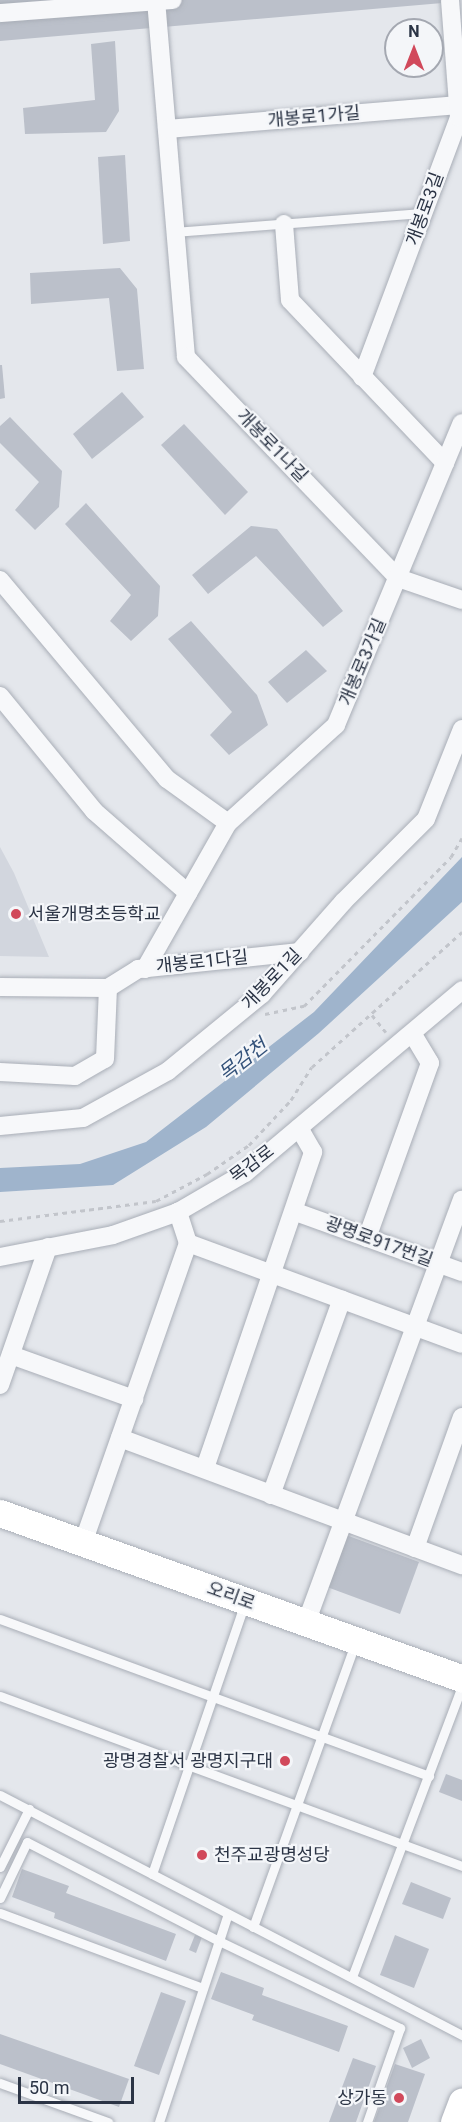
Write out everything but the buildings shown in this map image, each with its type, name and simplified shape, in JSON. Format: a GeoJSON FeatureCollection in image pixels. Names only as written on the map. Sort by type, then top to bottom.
{"type":"FeatureCollection","features":[{"type":"Feature","properties":{"kind":"main road","name":"오리로"},"geometry":{"type":"LineString","coordinates":[[0,1513],[462,1678]]}},
{"type":"Feature","properties":{"kind":"main road"},"geometry":{"type":"LineString","coordinates":[[454,2122],[462,2101]]}},
{"type":"Feature","properties":{"kind":"street"},"geometry":{"type":"LineString","coordinates":[[0,14],[162,0]]}},
{"type":"Feature","properties":{"kind":"street","name":"개봉로1나길"},"geometry":{"type":"LineString","coordinates":[[162,0],[167,129],[186,357],[398,578],[462,600]]}},
{"type":"Feature","properties":{"kind":"street","name":"개봉로3길"},"geometry":{"type":"LineString","coordinates":[[362,377],[459,117],[460,106],[450,0]]}},
{"type":"Feature","properties":{"kind":"street","name":"개봉로1가길"},"geometry":{"type":"LineString","coordinates":[[167,129],[460,106]]}},
{"type":"Feature","properties":{"kind":"street"},"geometry":{"type":"LineString","coordinates":[[284,224],[290,300],[445,463]]}},
{"type":"Feature","properties":{"kind":"street","name":"개봉로3가길"},"geometry":{"type":"LineString","coordinates":[[146,969],[228,823],[336,725],[462,423]]}},
{"type":"Feature","properties":{"kind":"street"},"geometry":{"type":"LineString","coordinates":[[0,580],[167,779],[228,823]]}},
{"type":"Feature","properties":{"kind":"street"},"geometry":{"type":"LineString","coordinates":[[0,696],[94,811],[188,893]]}},
{"type":"Feature","properties":{"kind":"street","name":"개봉로1길"},"geometry":{"type":"LineString","coordinates":[[0,1126],[83,1118],[168,1071],[262,994],[426,819],[462,729]]}},
{"type":"Feature","properties":{"kind":"street","name":"개봉로1다길"},"geometry":{"type":"LineString","coordinates":[[0,987],[108,988],[146,969],[300,951]]}},
{"type":"Feature","properties":{"kind":"street"},"geometry":{"type":"LineString","coordinates":[[0,1072],[75,1076],[105,1059],[108,988]]}},
{"type":"Feature","properties":{"kind":"street","name":"목감로"},"geometry":{"type":"LineString","coordinates":[[0,1257],[113,1235],[178,1212],[245,1173],[413,1035],[462,990]]}},
{"type":"Feature","properties":{"kind":"street"},"geometry":{"type":"LineString","coordinates":[[367,1238],[430,1063],[413,1035]]}},
{"type":"Feature","properties":{"kind":"street"},"geometry":{"type":"LineString","coordinates":[[205,1468],[296,1212],[313,1152],[299,1128]]}},
{"type":"Feature","properties":{"kind":"street"},"geometry":{"type":"LineString","coordinates":[[306,1623],[462,1200]]}},
{"type":"Feature","properties":{"kind":"street"},"geometry":{"type":"LineString","coordinates":[[83,1543],[189,1243],[178,1212]]}},
{"type":"Feature","properties":{"kind":"street","name":"광명로917번길"},"geometry":{"type":"LineString","coordinates":[[296,1212],[462,1272]]}},
{"type":"Feature","properties":{"kind":"street"},"geometry":{"type":"LineString","coordinates":[[189,1243],[462,1344]]}},
{"type":"Feature","properties":{"kind":"street"},"geometry":{"type":"LineString","coordinates":[[0,1385],[48,1247]]}},
{"type":"Feature","properties":{"kind":"street"},"geometry":{"type":"LineString","coordinates":[[271,1495],[342,1299]]}},
{"type":"Feature","properties":{"kind":"street"},"geometry":{"type":"LineString","coordinates":[[11,1355],[134,1399]]}},
{"type":"Feature","properties":{"kind":"street"},"geometry":{"type":"LineString","coordinates":[[415,1548],[462,1418]]}},
{"type":"Feature","properties":{"kind":"street"},"geometry":{"type":"LineString","coordinates":[[120,1438],[462,1565]]}},
{"type":"Feature","properties":{"kind":"lane"},"geometry":{"type":"LineString","coordinates":[[175,232],[424,213]]}},
{"type":"Feature","properties":{"kind":"lane"},"geometry":{"type":"LineString","coordinates":[[152,1874],[246,1601]]}},
{"type":"Feature","properties":{"kind":"lane"},"geometry":{"type":"LineString","coordinates":[[0,1619],[429,1776]]}},
{"type":"Feature","properties":{"kind":"lane"},"geometry":{"type":"LineString","coordinates":[[253,1927],[356,1641]]}},
{"type":"Feature","properties":{"kind":"lane"},"geometry":{"type":"LineString","coordinates":[[352,1977],[462,1686]]}},
{"type":"Feature","properties":{"kind":"lane"},"geometry":{"type":"LineString","coordinates":[[0,1696],[462,1866]]}},
{"type":"Feature","properties":{"kind":"lane"},"geometry":{"type":"LineString","coordinates":[[0,1795],[462,2035]]}},
{"type":"Feature","properties":{"kind":"lane"},"geometry":{"type":"LineString","coordinates":[[0,1867],[29,1809]]}},
{"type":"Feature","properties":{"kind":"lane"},"geometry":{"type":"LineString","coordinates":[[0,1898],[27,1842],[219,1941],[400,2028],[368,2122]]}},
{"type":"Feature","properties":{"kind":"lane"},"geometry":{"type":"LineString","coordinates":[[0,1913],[203,1988]]}},
{"type":"Feature","properties":{"kind":"lane"},"geometry":{"type":"LineString","coordinates":[[159,2122],[228,1914]]}},
{"type":"Feature","properties":{"kind":"lane"},"geometry":{"type":"LineString","coordinates":[[0,2083],[108,2122]]}},
{"type":"Feature","properties":{"kind":"path"},"geometry":{"type":"LineString","coordinates":[[0,1221],[156,1201],[207,1174],[249,1145],[291,1100],[312,1067],[462,932]]}},
{"type":"Feature","properties":{"kind":"path"},"geometry":{"type":"LineString","coordinates":[[372,1015],[397,1046]]}},
{"type":"Feature","properties":{"kind":"shaded area","name":"서울개명초등학교"},"geometry":{"type":"Polygon","coordinates":[[[0,847],[14,873],[49,957],[0,956],[0,847]]]}},
{"type":"Feature","properties":{"kind":"water","name":"목감천"},"geometry":{"type":"Polygon","coordinates":[[[462,857],[462,902],[319,1033],[206,1127],[113,1185],[0,1192],[0,1168],[80,1164],[146,1142],[314,1012],[462,857]]]}},
{"type":"Feature","properties":{"kind":"place","name":"서울개명초등학교"},"geometry":{"type":"Point","coordinates":[16,914]}},
{"type":"Feature","properties":{"kind":"place","name":"광명경찰서 광명지구대"},"geometry":{"type":"Point","coordinates":[285,1761]}},
{"type":"Feature","properties":{"kind":"place","name":"천주교광명성당"},"geometry":{"type":"Point","coordinates":[202,1855]}},
{"type":"Feature","properties":{"kind":"place","name":"상가동"},"geometry":{"type":"Point","coordinates":[399,2098]}}]}
